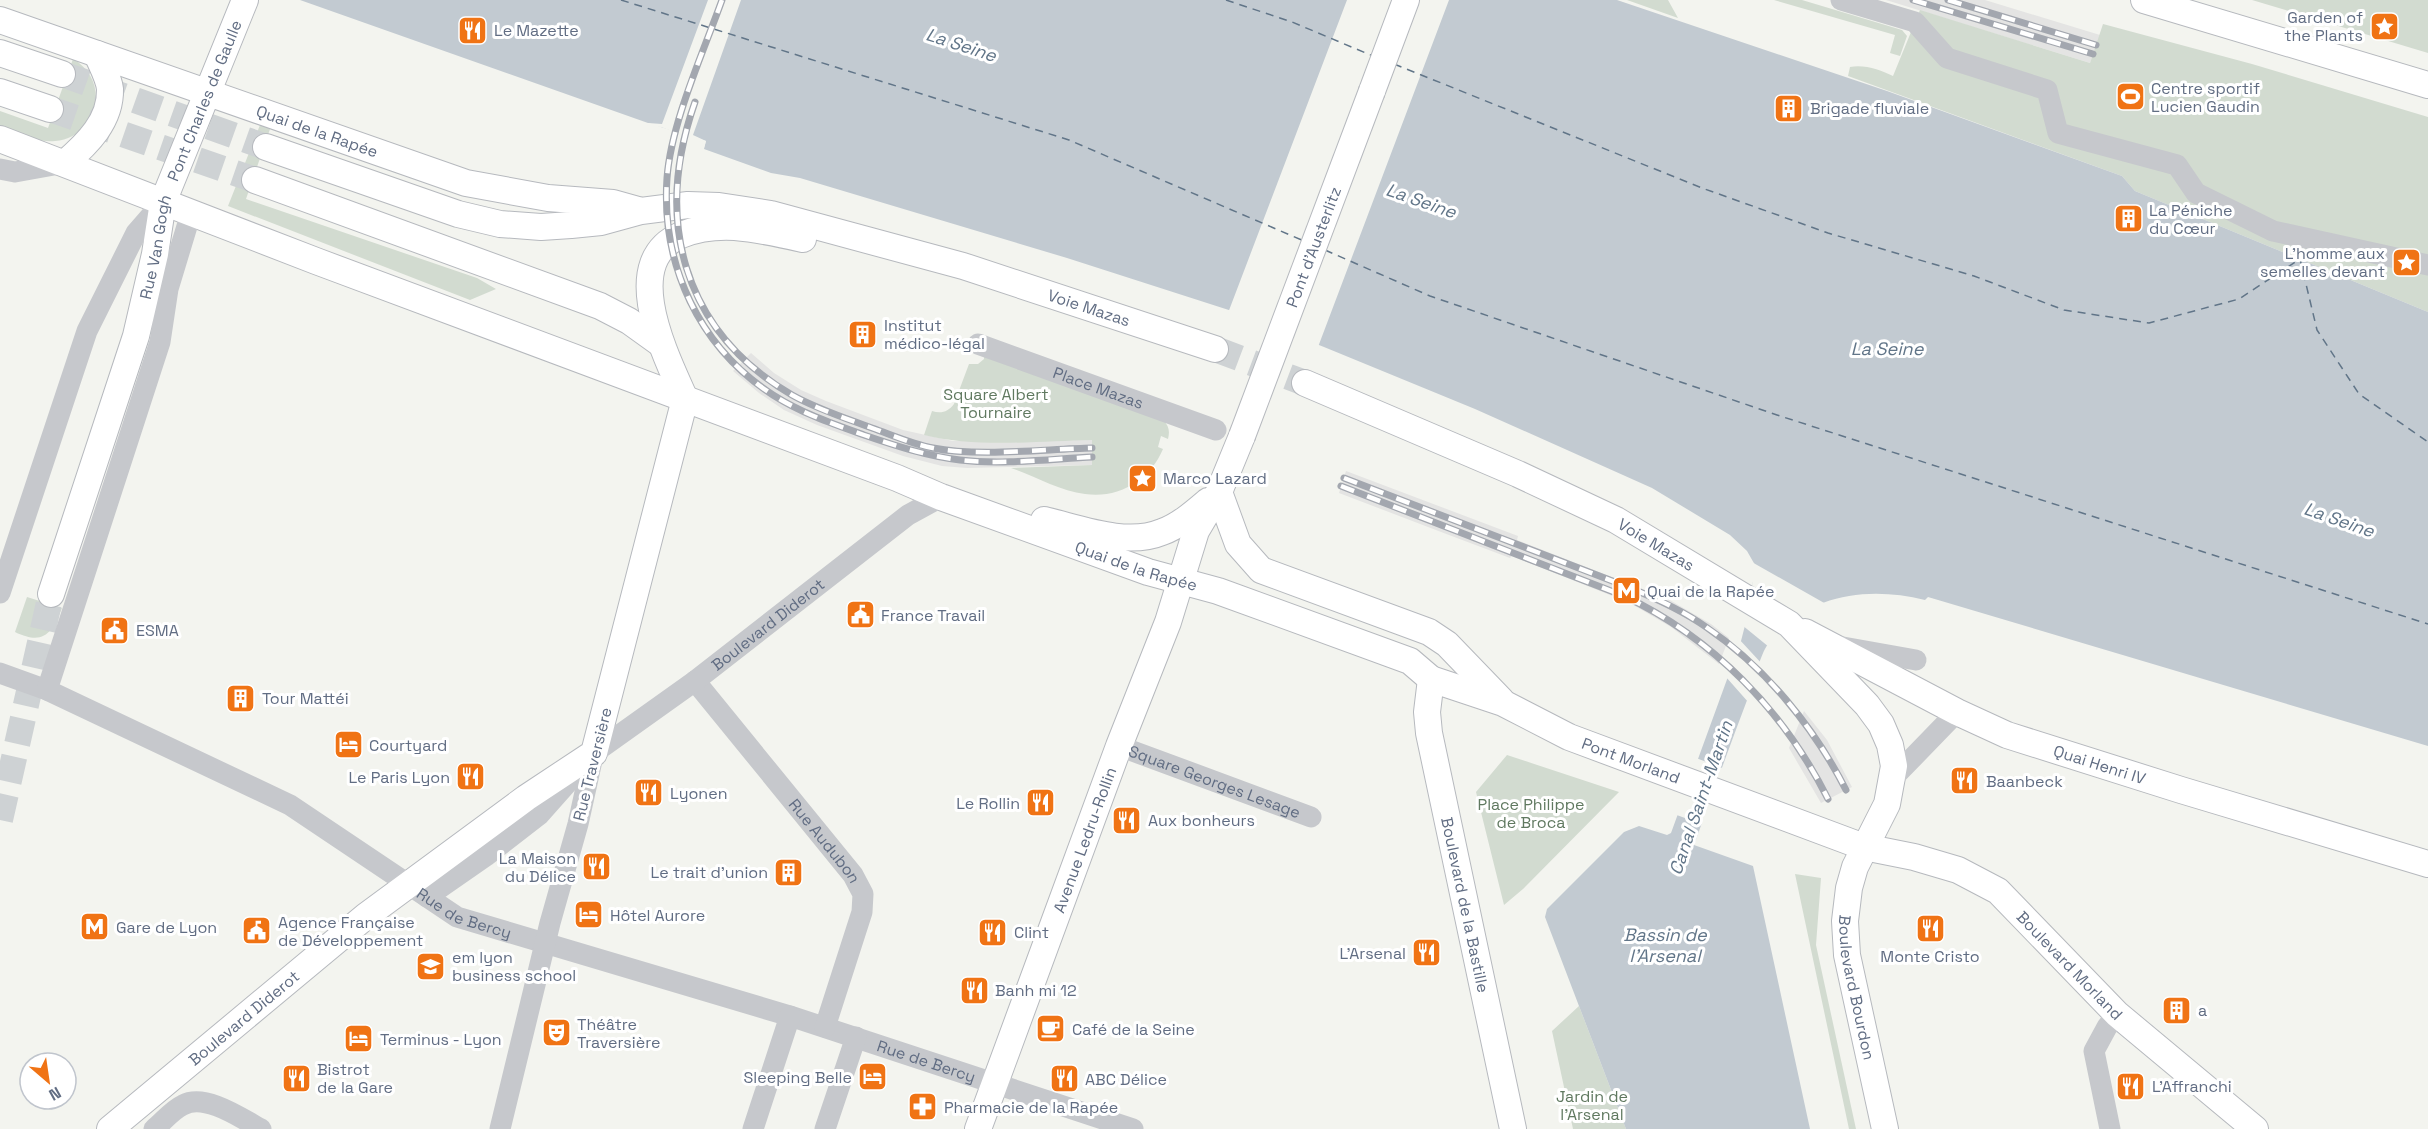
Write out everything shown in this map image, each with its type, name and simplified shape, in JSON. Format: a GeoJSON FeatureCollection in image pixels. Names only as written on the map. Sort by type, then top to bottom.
{"type":"FeatureCollection","features":[{"type":"Feature","properties":{"kind":"main road","name":"Pont Charles de Gaulle"},"geometry":{"type":"LineString","coordinates":[[163,202],[245,0]]}},
{"type":"Feature","properties":{"kind":"main road","name":"Pont d'Austerlitz"},"geometry":{"type":"LineString","coordinates":[[1190,553],[1196,531],[1219,492],[1242,436],[1406,0]]}},
{"type":"Feature","properties":{"kind":"main road"},"geometry":{"type":"LineString","coordinates":[[2144,0],[2428,85]]}},
{"type":"Feature","properties":{"kind":"main road","name":"Quai de la Rapée"},"geometry":{"type":"LineString","coordinates":[[0,20],[466,183],[548,198],[613,203],[641,211]]}},
{"type":"Feature","properties":{"kind":"main road"},"geometry":{"type":"LineString","coordinates":[[0,53],[62,74]]}},
{"type":"Feature","properties":{"kind":"main road"},"geometry":{"type":"LineString","coordinates":[[65,163],[83,148],[98,128],[108,109],[110,87],[97,54]]}},
{"type":"Feature","properties":{"kind":"main road"},"geometry":{"type":"LineString","coordinates":[[0,92],[50,109]]}},
{"type":"Feature","properties":{"kind":"main road","name":"Quai de la Rapée"},"geometry":{"type":"LineString","coordinates":[[0,139],[897,478],[941,497],[1148,572],[1218,591],[1410,661],[1431,679],[1503,703]]}},
{"type":"Feature","properties":{"kind":"main road","name":"Quai de la Rapée"},"geometry":{"type":"LineString","coordinates":[[266,147],[458,214],[500,224],[541,227],[572,225],[601,222],[641,211],[688,205],[718,206],[771,214],[963,266]]}},
{"type":"Feature","properties":{"kind":"main road"},"geometry":{"type":"LineString","coordinates":[[255,180],[600,306],[629,321],[661,344]]}},
{"type":"Feature","properties":{"kind":"main road","name":"Rue Van Gogh"},"geometry":{"type":"LineString","coordinates":[[51,594],[136,336],[155,254],[163,202]]}},
{"type":"Feature","properties":{"kind":"main road"},"geometry":{"type":"LineString","coordinates":[[685,399],[661,344],[649,285],[649,274],[656,254],[664,246],[690,232],[711,227],[735,227],[818,241],[903,265],[963,266]]}},
{"type":"Feature","properties":{"kind":"main road","name":"Voie Mazas"},"geometry":{"type":"LineString","coordinates":[[963,266],[1215,350]]}},
{"type":"Feature","properties":{"kind":"main road","name":"Voie Mazas"},"geometry":{"type":"LineString","coordinates":[[1305,382],[1518,474],[1616,520],[1752,600],[1831,655],[1881,724],[1890,745],[1894,766],[1887,804],[1864,847]]}},
{"type":"Feature","properties":{"kind":"main road","name":"Rue Traversière"},"geometry":{"type":"LineString","coordinates":[[594,753],[685,399]]}},
{"type":"Feature","properties":{"kind":"main road"},"geometry":{"type":"LineString","coordinates":[[1219,492],[1238,544],[1262,570],[1429,632],[1447,644],[1503,703]]}},
{"type":"Feature","properties":{"kind":"main road","name":"Quai de la Rapée"},"geometry":{"type":"LineString","coordinates":[[941,497],[1103,534],[1131,538],[1162,532],[1194,513],[1219,492]]}},
{"type":"Feature","properties":{"kind":"main road","name":"Avenue Ledru-Rollin"},"geometry":{"type":"LineString","coordinates":[[978,1129],[1119,746],[1168,622],[1190,553]]}},
{"type":"Feature","properties":{"kind":"main road","name":"Quai Henri IV"},"geometry":{"type":"LineString","coordinates":[[1831,655],[2033,744],[2428,864]]}},
{"type":"Feature","properties":{"kind":"main road","name":"Boulevard de la Bastille"},"geometry":{"type":"LineString","coordinates":[[1431,679],[1428,723],[1513,1129]]}},
{"type":"Feature","properties":{"kind":"main road","name":"Pont Morland"},"geometry":{"type":"LineString","coordinates":[[1503,703],[1569,736],[1864,847]]}},
{"type":"Feature","properties":{"kind":"main road","name":"Boulevard Diderot"},"geometry":{"type":"LineString","coordinates":[[110,1129],[366,916],[417,892],[447,858],[526,798],[594,753]]}},
{"type":"Feature","properties":{"kind":"main road","name":"Boulevard Morland"},"geometry":{"type":"LineString","coordinates":[[1864,847],[1914,857],[1958,870],[1998,891],[2117,1014],[2254,1129]]}},
{"type":"Feature","properties":{"kind":"main road","name":"Boulevard Bourdon"},"geometry":{"type":"LineString","coordinates":[[1864,847],[1849,888],[1845,921],[1847,955],[1885,1129]]}},
{"type":"Feature","properties":{"kind":"street"},"geometry":{"type":"LineString","coordinates":[[1841,0],[1915,22],[1947,58],[2047,90],[2058,133],[2177,165],[2196,193],[2273,231],[2428,264]]}},
{"type":"Feature","properties":{"kind":"street"},"geometry":{"type":"LineString","coordinates":[[0,169],[15,172],[65,163]]}},
{"type":"Feature","properties":{"kind":"street","name":"Rue Van Gogh"},"geometry":{"type":"LineString","coordinates":[[0,593],[87,332],[136,233],[163,202]]}},
{"type":"Feature","properties":{"kind":"street","name":"Rue Van Gogh"},"geometry":{"type":"LineString","coordinates":[[47,690],[159,342],[168,289],[191,213]]}},
{"type":"Feature","properties":{"kind":"street","name":"Place Mazas"},"geometry":{"type":"LineString","coordinates":[[978,344],[1216,430]]}},
{"type":"Feature","properties":{"kind":"street","name":"Boulevard Diderot"},"geometry":{"type":"LineString","coordinates":[[417,892],[539,816],[594,753],[695,681],[908,515],[941,497]]}},
{"type":"Feature","properties":{"kind":"street"},"geometry":{"type":"LineString","coordinates":[[1831,655],[1916,660]]}},
{"type":"Feature","properties":{"kind":"street","name":"Rue de Bercy"},"geometry":{"type":"LineString","coordinates":[[0,673],[47,690],[290,805],[457,917],[790,1016],[1133,1129]]}},
{"type":"Feature","properties":{"kind":"street","name":"Rue Audubon"},"geometry":{"type":"LineString","coordinates":[[695,681],[853,875],[863,894],[862,912],[825,1027]]}},
{"type":"Feature","properties":{"kind":"street"},"geometry":{"type":"LineString","coordinates":[[1893,778],[1957,712]]}},
{"type":"Feature","properties":{"kind":"street","name":"Square Georges Lesage"},"geometry":{"type":"LineString","coordinates":[[1119,746],[1311,817]]}},
{"type":"Feature","properties":{"kind":"street","name":"Rue Traversière"},"geometry":{"type":"LineString","coordinates":[[500,1129],[594,753]]}},
{"type":"Feature","properties":{"kind":"street"},"geometry":{"type":"LineString","coordinates":[[2110,1129],[2094,1051],[2117,1014]]}},
{"type":"Feature","properties":{"kind":"street"},"geometry":{"type":"LineString","coordinates":[[753,1129],[790,1016]]}},
{"type":"Feature","properties":{"kind":"street"},"geometry":{"type":"LineString","coordinates":[[825,1129],[856,1037]]}},
{"type":"Feature","properties":{"kind":"street"},"geometry":{"type":"LineString","coordinates":[[157,1091],[182,1105]]}},
{"type":"Feature","properties":{"kind":"street"},"geometry":{"type":"LineString","coordinates":[[154,1129],[182,1105],[194,1102],[224,1108],[261,1129]]}},
{"type":"Feature","properties":{"kind":"shaded area"},"geometry":{"type":"Polygon","coordinates":[[[1886,0],[1985,0],[2100,35],[2090,63],[1886,0]]]}},
{"type":"Feature","properties":{"kind":"shaded area"},"geometry":{"type":"Polygon","coordinates":[[[751,353],[774,373],[801,390],[903,430],[953,441],[1092,440],[1092,465],[967,468],[942,466],[903,456],[817,425],[784,410],[733,371],[751,353]]]}},
{"type":"Feature","properties":{"kind":"shaded area"},"geometry":{"type":"Polygon","coordinates":[[[1346,471],[1518,536],[1517,540],[1668,599],[1711,624],[1729,638],[1719,664],[1671,627],[1630,603],[1512,556],[1510,558],[1339,493],[1346,471]]]}},
{"type":"Feature","properties":{"kind":"shaded area"},"geometry":{"type":"Polygon","coordinates":[[[1804,711],[1827,740],[1852,787],[1821,803],[1789,748],[1804,711]]]}},
{"type":"Feature","properties":{"kind":"green space"},"geometry":{"type":"Polygon","coordinates":[[[1627,0],[1668,0],[1678,18],[1627,0]]]}},
{"type":"Feature","properties":{"kind":"green space"},"geometry":{"type":"Polygon","coordinates":[[[1774,0],[1802,0],[1902,30],[1907,36],[1900,56],[1890,53],[1895,35],[1774,0]]]}},
{"type":"Feature","properties":{"kind":"green space","name":"Garden of the Plants"},"geometry":{"type":"Polygon","coordinates":[[[2252,0],[2428,0],[2428,53],[2252,0]]]}},
{"type":"Feature","properties":{"kind":"green space"},"geometry":{"type":"Polygon","coordinates":[[[1920,10],[2090,63],[2103,24],[2252,64],[2428,117],[2428,312],[2135,191],[2122,176],[1848,76],[1850,67],[1861,66],[1893,76],[1920,10]]]}},
{"type":"Feature","properties":{"kind":"green space"},"geometry":{"type":"Polygon","coordinates":[[[73,59],[85,69],[93,81],[96,94],[95,107],[90,120],[81,130],[70,138],[48,141],[27,137],[0,127],[0,111],[48,128],[73,59]]]}},
{"type":"Feature","properties":{"kind":"green space"},"geometry":{"type":"Polygon","coordinates":[[[260,125],[270,129],[246,199],[477,278],[496,289],[470,300],[228,206],[260,125]]]}},
{"type":"Feature","properties":{"kind":"green space","name":"Square Albert Tournaire"},"geometry":{"type":"Polygon","coordinates":[[[984,355],[1163,420],[1168,427],[1169,436],[1168,439],[1161,436],[1158,447],[1163,449],[1157,460],[1142,478],[1132,485],[1110,493],[1085,494],[1057,487],[1011,468],[1092,465],[1092,440],[985,443],[924,435],[932,411],[944,412],[952,407],[969,364],[978,364],[984,359],[984,355]]]}},
{"type":"Feature","properties":{"kind":"green space"},"geometry":{"type":"Polygon","coordinates":[[[27,597],[62,608],[55,624],[46,635],[33,638],[15,632],[27,597]]]}},
{"type":"Feature","properties":{"kind":"green space","name":"Place Philippe de Broca"},"geometry":{"type":"Polygon","coordinates":[[[1507,755],[1619,792],[1523,889],[1504,905],[1476,792],[1507,755]]]}},
{"type":"Feature","properties":{"kind":"green space"},"geometry":{"type":"Polygon","coordinates":[[[1795,874],[1821,878],[1816,945],[1856,1129],[1849,1129],[1795,874]]]}},
{"type":"Feature","properties":{"kind":"green space","name":"Jardin de l'Arsenal"},"geometry":{"type":"Polygon","coordinates":[[[1579,1006],[1626,1129],[1573,1129],[1552,1031],[1579,1006]]]}},
{"type":"Feature","properties":{"kind":"water","name":"La Seine"},"geometry":{"type":"Polygon","coordinates":[[[300,0],[1617,0],[1887,91],[2122,176],[2135,191],[2428,312],[2428,746],[1928,597],[1925,600],[1881,594],[1860,595],[1820,604],[1801,614],[1784,627],[1765,649],[1694,845],[1753,866],[1810,1129],[1626,1129],[1545,917],[1547,909],[1624,832],[1639,826],[1667,835],[1671,833],[1741,641],[1750,606],[1755,565],[1747,551],[1730,535],[1652,488],[1475,409],[1235,312],[1067,258],[800,178],[771,173],[704,149],[706,141],[648,123],[300,0]]]}},
{"type":"Feature","properties":{"kind":"pier"},"geometry":{"type":"Polygon","coordinates":[[[708,0],[741,0],[693,135],[706,141],[703,151],[701,149],[703,143],[661,127],[647,126],[648,123],[662,124],[708,0]]]}},
{"type":"Feature","properties":{"kind":"pier"},"geometry":{"type":"Polygon","coordinates":[[[1347,0],[1449,0],[1318,347],[1228,313],[1347,0]]]}},
{"type":"Feature","properties":{"kind":"pier"},"geometry":{"type":"Polygon","coordinates":[[[1750,561],[1826,604],[1796,622],[1769,647],[1742,625],[1753,582],[1750,561]]]}},
{"type":"Feature","properties":{"kind":"pier"},"geometry":{"type":"Polygon","coordinates":[[[1738,638],[1763,665],[1749,703],[1726,677],[1738,638]]]}},
{"type":"Feature","properties":{"kind":"pier"},"geometry":{"type":"Polygon","coordinates":[[[1696,758],[1725,769],[1704,825],[1674,814],[1696,758]]]}},
{"type":"Feature","properties":{"kind":"ferry route"},"geometry":{"type":"LineString","coordinates":[[621,0],[1069,140],[1304,241]]}},
{"type":"Feature","properties":{"kind":"ferry route"},"geometry":{"type":"LineString","coordinates":[[1226,0],[1292,22],[1373,56]]}},
{"type":"Feature","properties":{"kind":"ferry route"},"geometry":{"type":"LineString","coordinates":[[1394,64],[1702,188],[1828,233],[1974,276],[2064,310],[2149,323],[2239,299],[2300,259],[2317,330],[2359,394],[2428,442]]}},
{"type":"Feature","properties":{"kind":"ferry route"},"geometry":{"type":"LineString","coordinates":[[1325,250],[1430,296],[1777,415],[2428,624]]}},
{"type":"Feature","properties":{"kind":"tunnel"},"geometry":{"type":"LineString","coordinates":[[62,74],[266,147]]}},
{"type":"Feature","properties":{"kind":"tunnel"},"geometry":{"type":"LineString","coordinates":[[50,109],[255,180]]}},
{"type":"Feature","properties":{"kind":"tunnel"},"geometry":{"type":"LineString","coordinates":[[1215,349],[1305,383]]}},
{"type":"Feature","properties":{"kind":"tunnel"},"geometry":{"type":"LineString","coordinates":[[0,820],[51,594]]}},
{"type":"Feature","properties":{"kind":"railway"},"geometry":{"type":"LineString","coordinates":[[722,0],[681,111],[667,178],[667,210],[678,272],[705,328],[724,353],[773,395],[795,407],[841,427],[912,450],[976,461],[1009,462],[1092,457]]}},
{"type":"Feature","properties":{"kind":"railway"},"geometry":{"type":"LineString","coordinates":[[1913,0],[2093,54]]}},
{"type":"Feature","properties":{"kind":"railway"},"geometry":{"type":"LineString","coordinates":[[1948,0],[2096,45]]}},
{"type":"Feature","properties":{"kind":"railway"},"geometry":{"type":"LineString","coordinates":[[695,102],[683,146],[677,188],[678,229],[686,268],[702,305],[724,338],[754,369],[811,405],[925,446],[970,452],[1092,448]]}},
{"type":"Feature","properties":{"kind":"railway"},"geometry":{"type":"LineString","coordinates":[[1344,478],[1628,587],[1697,621],[1748,660],[1786,700],[1819,744],[1846,790]]}},
{"type":"Feature","properties":{"kind":"railway"},"geometry":{"type":"LineString","coordinates":[[1341,486],[1624,596],[1657,613],[1716,655],[1768,707],[1790,736],[1828,799]]}},
{"type":"Feature","properties":{"kind":"place","name":"Garden of the Plants"},"geometry":{"type":"Point","coordinates":[2384,26]}},
{"type":"Feature","properties":{"kind":"place","name":"Le Mazette"},"geometry":{"type":"Point","coordinates":[473,30]}},
{"type":"Feature","properties":{"kind":"place","name":"Centre sportif Lucien Gaudin"},"geometry":{"type":"Point","coordinates":[2130,97]}},
{"type":"Feature","properties":{"kind":"place","name":"Brigade fluviale"},"geometry":{"type":"Point","coordinates":[1789,108]}},
{"type":"Feature","properties":{"kind":"place","name":"La Péniche du Cœur"},"geometry":{"type":"Point","coordinates":[2128,219]}},
{"type":"Feature","properties":{"kind":"place","name":"L'homme aux semelles devant"},"geometry":{"type":"Point","coordinates":[2406,262]}},
{"type":"Feature","properties":{"kind":"place","name":"Institut médico-légal"},"geometry":{"type":"Point","coordinates":[863,334]}},
{"type":"Feature","properties":{"kind":"place","name":"Marco Lazard"},"geometry":{"type":"Point","coordinates":[1142,478]}},
{"type":"Feature","properties":{"kind":"place","name":"Quai de la Rapée"},"geometry":{"type":"Point","coordinates":[1626,591]}},
{"type":"Feature","properties":{"kind":"place","name":"France Travail"},"geometry":{"type":"Point","coordinates":[860,615]}},
{"type":"Feature","properties":{"kind":"place","name":"ESMA"},"geometry":{"type":"Point","coordinates":[115,630]}},
{"type":"Feature","properties":{"kind":"place","name":"Tour Mattéi"},"geometry":{"type":"Point","coordinates":[241,698]}},
{"type":"Feature","properties":{"kind":"place","name":"Courtyard"},"geometry":{"type":"Point","coordinates":[348,745]}},
{"type":"Feature","properties":{"kind":"place","name":"Le Paris Lyon"},"geometry":{"type":"Point","coordinates":[471,777]}},
{"type":"Feature","properties":{"kind":"place","name":"Baanbeck"},"geometry":{"type":"Point","coordinates":[1965,781]}},
{"type":"Feature","properties":{"kind":"place","name":"Lyonen"},"geometry":{"type":"Point","coordinates":[649,793]}},
{"type":"Feature","properties":{"kind":"place","name":"Le Rollin"},"geometry":{"type":"Point","coordinates":[1041,803]}},
{"type":"Feature","properties":{"kind":"place","name":"Aux bonheurs"},"geometry":{"type":"Point","coordinates":[1127,820]}},
{"type":"Feature","properties":{"kind":"place","name":"La Maison du Délice"},"geometry":{"type":"Point","coordinates":[597,867]}},
{"type":"Feature","properties":{"kind":"place","name":"Le trait d'union"},"geometry":{"type":"Point","coordinates":[789,872]}},
{"type":"Feature","properties":{"kind":"place","name":"Hôtel Aurore"},"geometry":{"type":"Point","coordinates":[589,915]}},
{"type":"Feature","properties":{"kind":"place","name":"Gare de Lyon"},"geometry":{"type":"Point","coordinates":[95,927]}},
{"type":"Feature","properties":{"kind":"place","name":"Monte Cristo"},"geometry":{"type":"Point","coordinates":[1930,928]}},
{"type":"Feature","properties":{"kind":"place","name":"Agence Française de Développement"},"geometry":{"type":"Point","coordinates":[257,931]}},
{"type":"Feature","properties":{"kind":"place","name":"Clint"},"geometry":{"type":"Point","coordinates":[993,932]}},
{"type":"Feature","properties":{"kind":"place","name":"L'Arsenal"},"geometry":{"type":"Point","coordinates":[1427,953]}},
{"type":"Feature","properties":{"kind":"place","name":"em lyon business school"},"geometry":{"type":"Point","coordinates":[431,966]}},
{"type":"Feature","properties":{"kind":"place","name":"Banh mi 12"},"geometry":{"type":"Point","coordinates":[974,990]}},
{"type":"Feature","properties":{"kind":"place","name":"a"},"geometry":{"type":"Point","coordinates":[2177,1010]}},
{"type":"Feature","properties":{"kind":"place","name":"Café de la Seine"},"geometry":{"type":"Point","coordinates":[1051,1029]}},
{"type":"Feature","properties":{"kind":"place","name":"Théâtre Traversière"},"geometry":{"type":"Point","coordinates":[556,1033]}},
{"type":"Feature","properties":{"kind":"place","name":"Terminus - Lyon"},"geometry":{"type":"Point","coordinates":[359,1039]}},
{"type":"Feature","properties":{"kind":"place","name":"Sleeping Belle"},"geometry":{"type":"Point","coordinates":[873,1077]}},
{"type":"Feature","properties":{"kind":"place","name":"Bistrot de la Gare"},"geometry":{"type":"Point","coordinates":[296,1078]}},
{"type":"Feature","properties":{"kind":"place","name":"ABC Délice"},"geometry":{"type":"Point","coordinates":[1064,1079]}},
{"type":"Feature","properties":{"kind":"place","name":"L'Affranchi"},"geometry":{"type":"Point","coordinates":[2131,1086]}},
{"type":"Feature","properties":{"kind":"place","name":"Pharmacie de la Rapée"},"geometry":{"type":"Point","coordinates":[923,1107]}},
{"type":"Feature","properties":{"kind":"water label","name":"Canal Saint-Martin"},"geometry":{"type":"Point","coordinates":[1701,798]}},
{"type":"Feature","properties":{"kind":"water label","name":"Bassin de l'Arsenal"},"geometry":{"type":"Point","coordinates":[1665,945]}}]}
